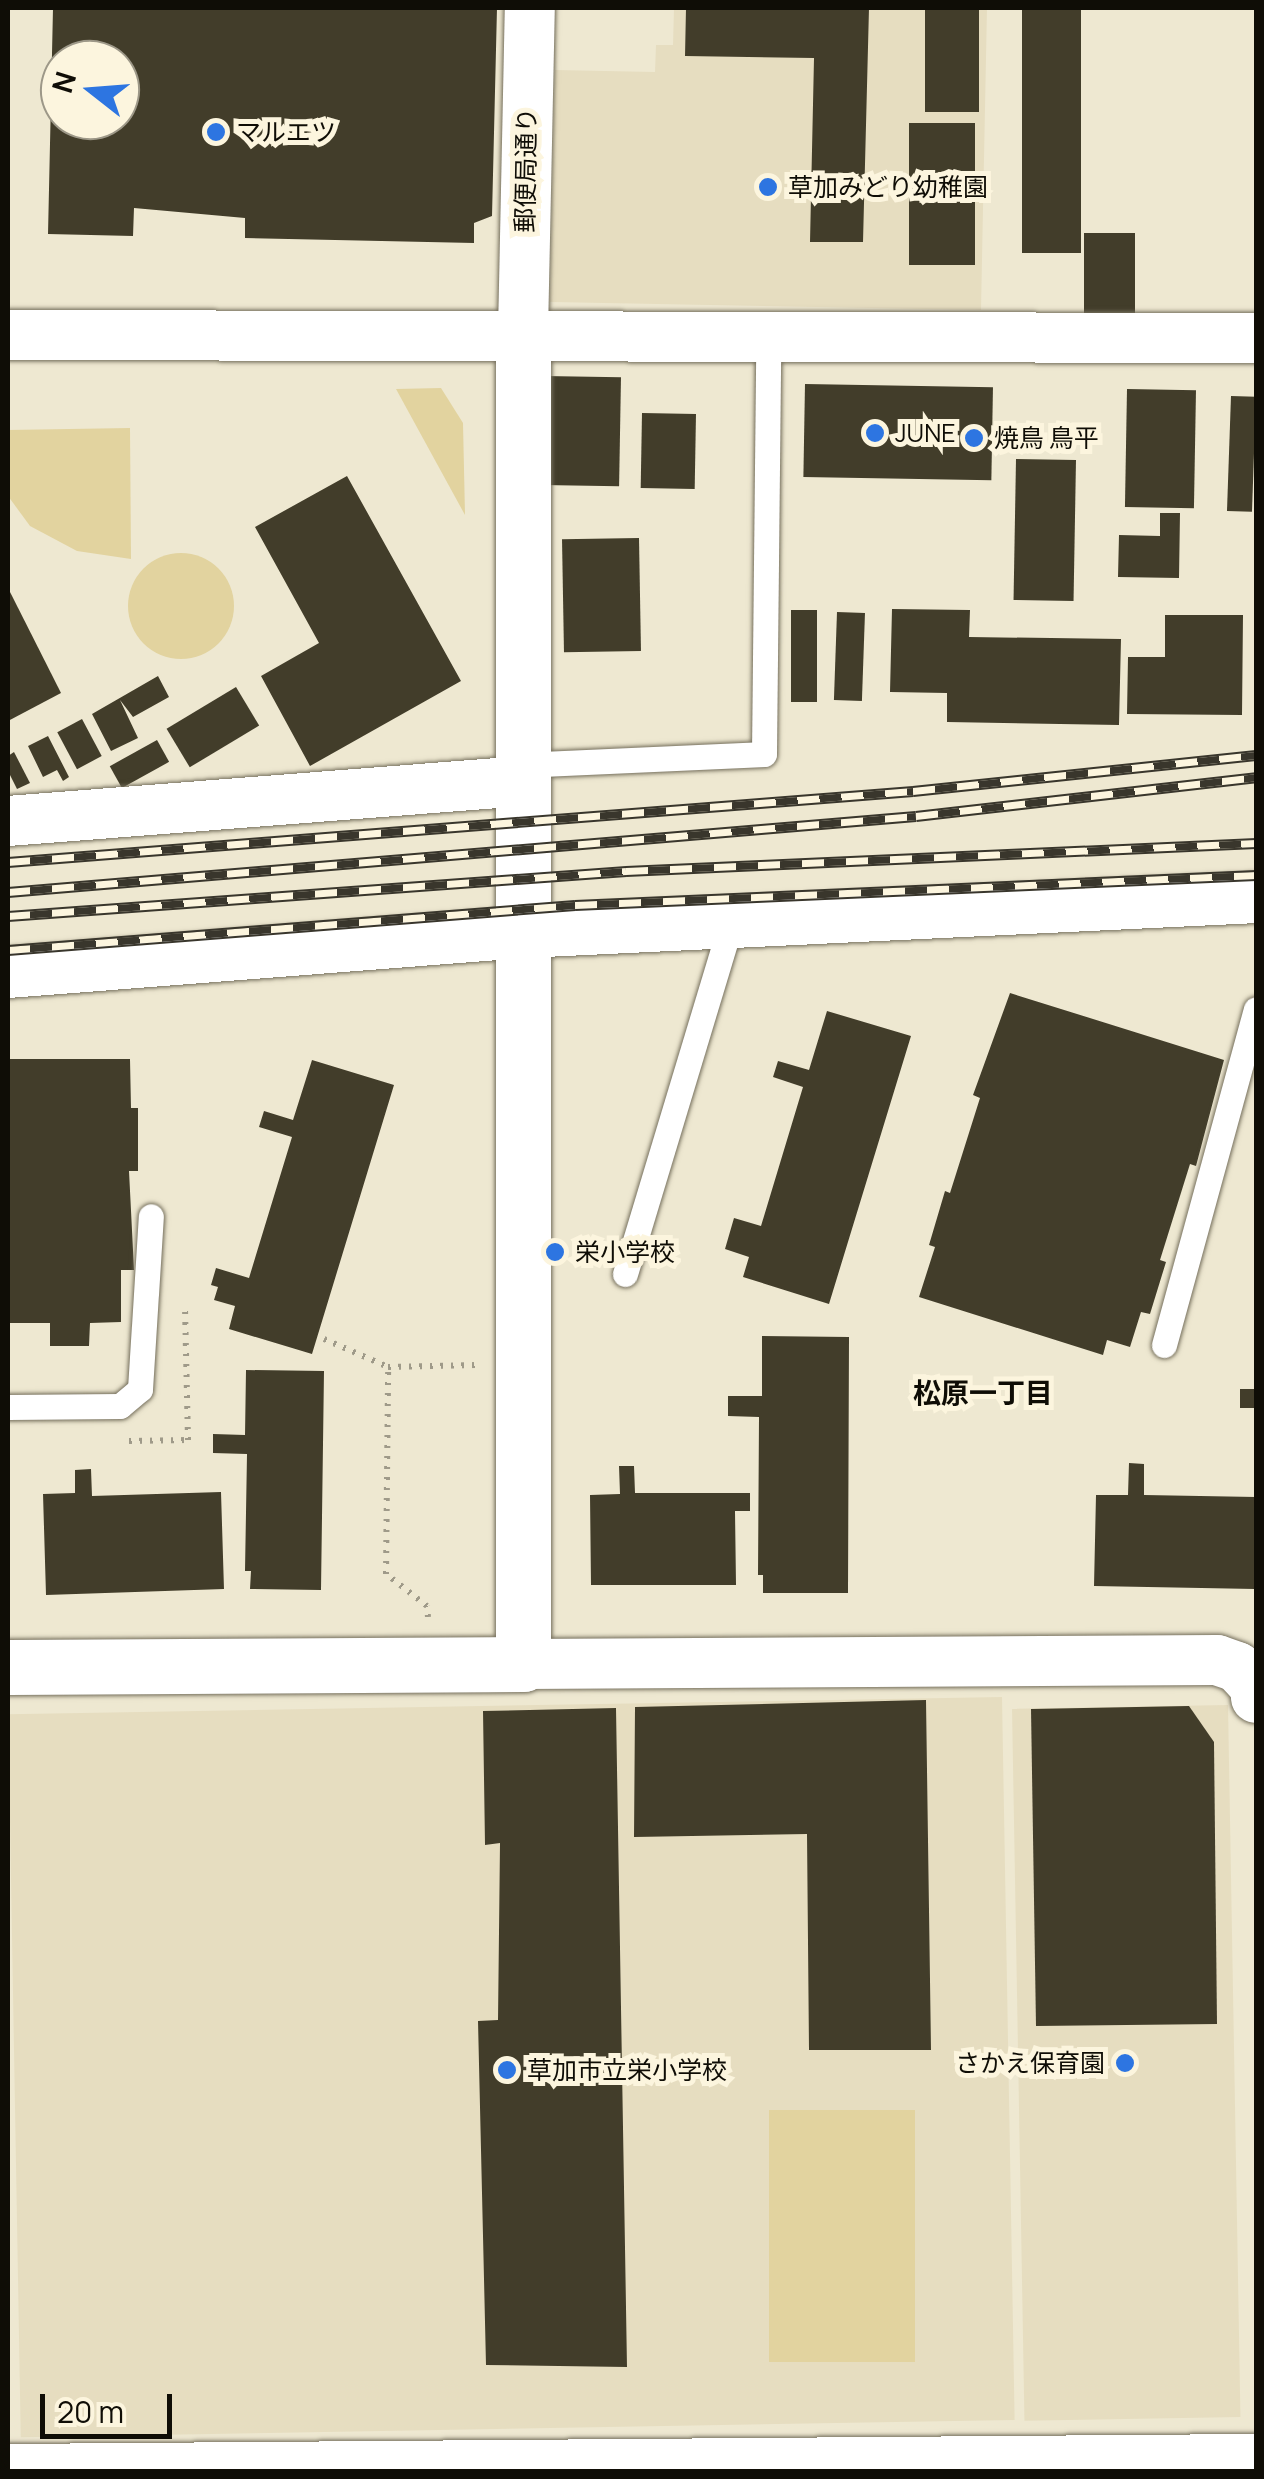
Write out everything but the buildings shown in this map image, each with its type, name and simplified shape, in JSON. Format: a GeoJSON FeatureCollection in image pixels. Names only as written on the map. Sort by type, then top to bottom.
{"type":"FeatureCollection","features":[{"type":"Feature","properties":{"kind":"street","name":"郵便局通り"},"geometry":{"type":"LineString","coordinates":[[523,334],[530,8]]}},
{"type":"Feature","properties":{"kind":"street"},"geometry":{"type":"LineString","coordinates":[[523,334],[533,773],[523,933],[524,1664]]}},
{"type":"Feature","properties":{"kind":"street"},"geometry":{"type":"LineString","coordinates":[[8,335],[1256,338]]}},
{"type":"Feature","properties":{"kind":"street"},"geometry":{"type":"LineString","coordinates":[[8,821],[533,773]]}},
{"type":"Feature","properties":{"kind":"street"},"geometry":{"type":"LineString","coordinates":[[8,974],[523,933],[1256,898]]}},
{"type":"Feature","properties":{"kind":"street"},"geometry":{"type":"LineString","coordinates":[[8,1667],[1217,1660],[1237,1666],[1255,1686],[1256,1698]]}},
{"type":"Feature","properties":{"kind":"street"},"geometry":{"type":"LineString","coordinates":[[8,2469],[873,2467],[1256,2459]]}},
{"type":"Feature","properties":{"kind":"lane"},"geometry":{"type":"LineString","coordinates":[[533,773],[764,754],[768,338]]}},
{"type":"Feature","properties":{"kind":"lane"},"geometry":{"type":"LineString","coordinates":[[625,1274],[732,923]]}},
{"type":"Feature","properties":{"kind":"lane"},"geometry":{"type":"LineString","coordinates":[[1164,1345],[1256,1009]]}},
{"type":"Feature","properties":{"kind":"lane"},"geometry":{"type":"LineString","coordinates":[[8,1407],[120,1406],[140,1389],[151,1216]]}},
{"type":"Feature","properties":{"kind":"path"},"geometry":{"type":"LineString","coordinates":[[324,1339],[388,1367],[491,1365]]}},
{"type":"Feature","properties":{"kind":"path"},"geometry":{"type":"LineString","coordinates":[[388,1367],[386,1574],[426,1606],[430,1628]]}},
{"type":"Feature","properties":{"kind":"shaded area","name":"草加みどり幼稚園"},"geometry":{"type":"Polygon","coordinates":[[[674,8],[987,8],[981,310],[550,302],[555,70],[655,72],[656,45],[673,45],[674,8]]]}},
{"type":"Feature","properties":{"kind":"shaded area"},"geometry":{"type":"Polygon","coordinates":[[[441,388],[463,423],[465,515],[396,389],[441,388]]]}},
{"type":"Feature","properties":{"kind":"shaded area"},"geometry":{"type":"Polygon","coordinates":[[[130,428],[131,559],[77,551],[30,526],[8,496],[8,430],[130,428]]]}},
{"type":"Feature","properties":{"kind":"shaded area"},"geometry":{"type":"Polygon","coordinates":[[[181,553],[201,557],[218,569],[230,586],[234,606],[230,626],[218,643],[201,655],[181,659],[161,655],[144,643],[132,626],[128,606],[132,586],[144,569],[161,557],[181,553]]]}},
{"type":"Feature","properties":{"kind":"shaded area","name":"草加市立栄小学校"},"geometry":{"type":"Polygon","coordinates":[[[1002,1697],[1015,2420],[21,2437],[8,1714],[1002,1697]]]}},
{"type":"Feature","properties":{"kind":"shaded area","name":"さかえ保育園"},"geometry":{"type":"Polygon","coordinates":[[[1228,1705],[1240,2417],[1024,2421],[1012,1709],[1228,1705]]]}},
{"type":"Feature","properties":{"kind":"shaded area"},"geometry":{"type":"Polygon","coordinates":[[[769,2110],[915,2110],[915,2362],[769,2362],[769,2110]]]}},
{"type":"Feature","properties":{"kind":"railway"},"geometry":{"type":"LineString","coordinates":[[8,862],[913,791],[1256,755]]}},
{"type":"Feature","properties":{"kind":"railway"},"geometry":{"type":"LineString","coordinates":[[8,892],[916,816],[1256,777]]}},
{"type":"Feature","properties":{"kind":"railway"},"geometry":{"type":"LineString","coordinates":[[8,916],[626,871],[1256,843]]}},
{"type":"Feature","properties":{"kind":"railway"},"geometry":{"type":"LineString","coordinates":[[8,950],[575,905],[1256,875]]}},
{"type":"Feature","properties":{"kind":"place","name":"マルエツ"},"geometry":{"type":"Point","coordinates":[216,132]}},
{"type":"Feature","properties":{"kind":"place","name":"草加みどり幼稚園"},"geometry":{"type":"Point","coordinates":[768,187]}},
{"type":"Feature","properties":{"kind":"place","name":"JUNE"},"geometry":{"type":"Point","coordinates":[875,433]}},
{"type":"Feature","properties":{"kind":"place","name":"焼鳥 鳥平"},"geometry":{"type":"Point","coordinates":[974,438]}},
{"type":"Feature","properties":{"kind":"place","name":"栄小学校"},"geometry":{"type":"Point","coordinates":[555,1252]}},
{"type":"Feature","properties":{"kind":"place","name":"さかえ保育園"},"geometry":{"type":"Point","coordinates":[1125,2063]}},
{"type":"Feature","properties":{"kind":"place","name":"草加市立栄小学校"},"geometry":{"type":"Point","coordinates":[507,2070]}},
{"type":"Feature","properties":{"kind":"district","name":"松原一丁目"},"geometry":{"type":"Point","coordinates":[983,1392]}}]}
